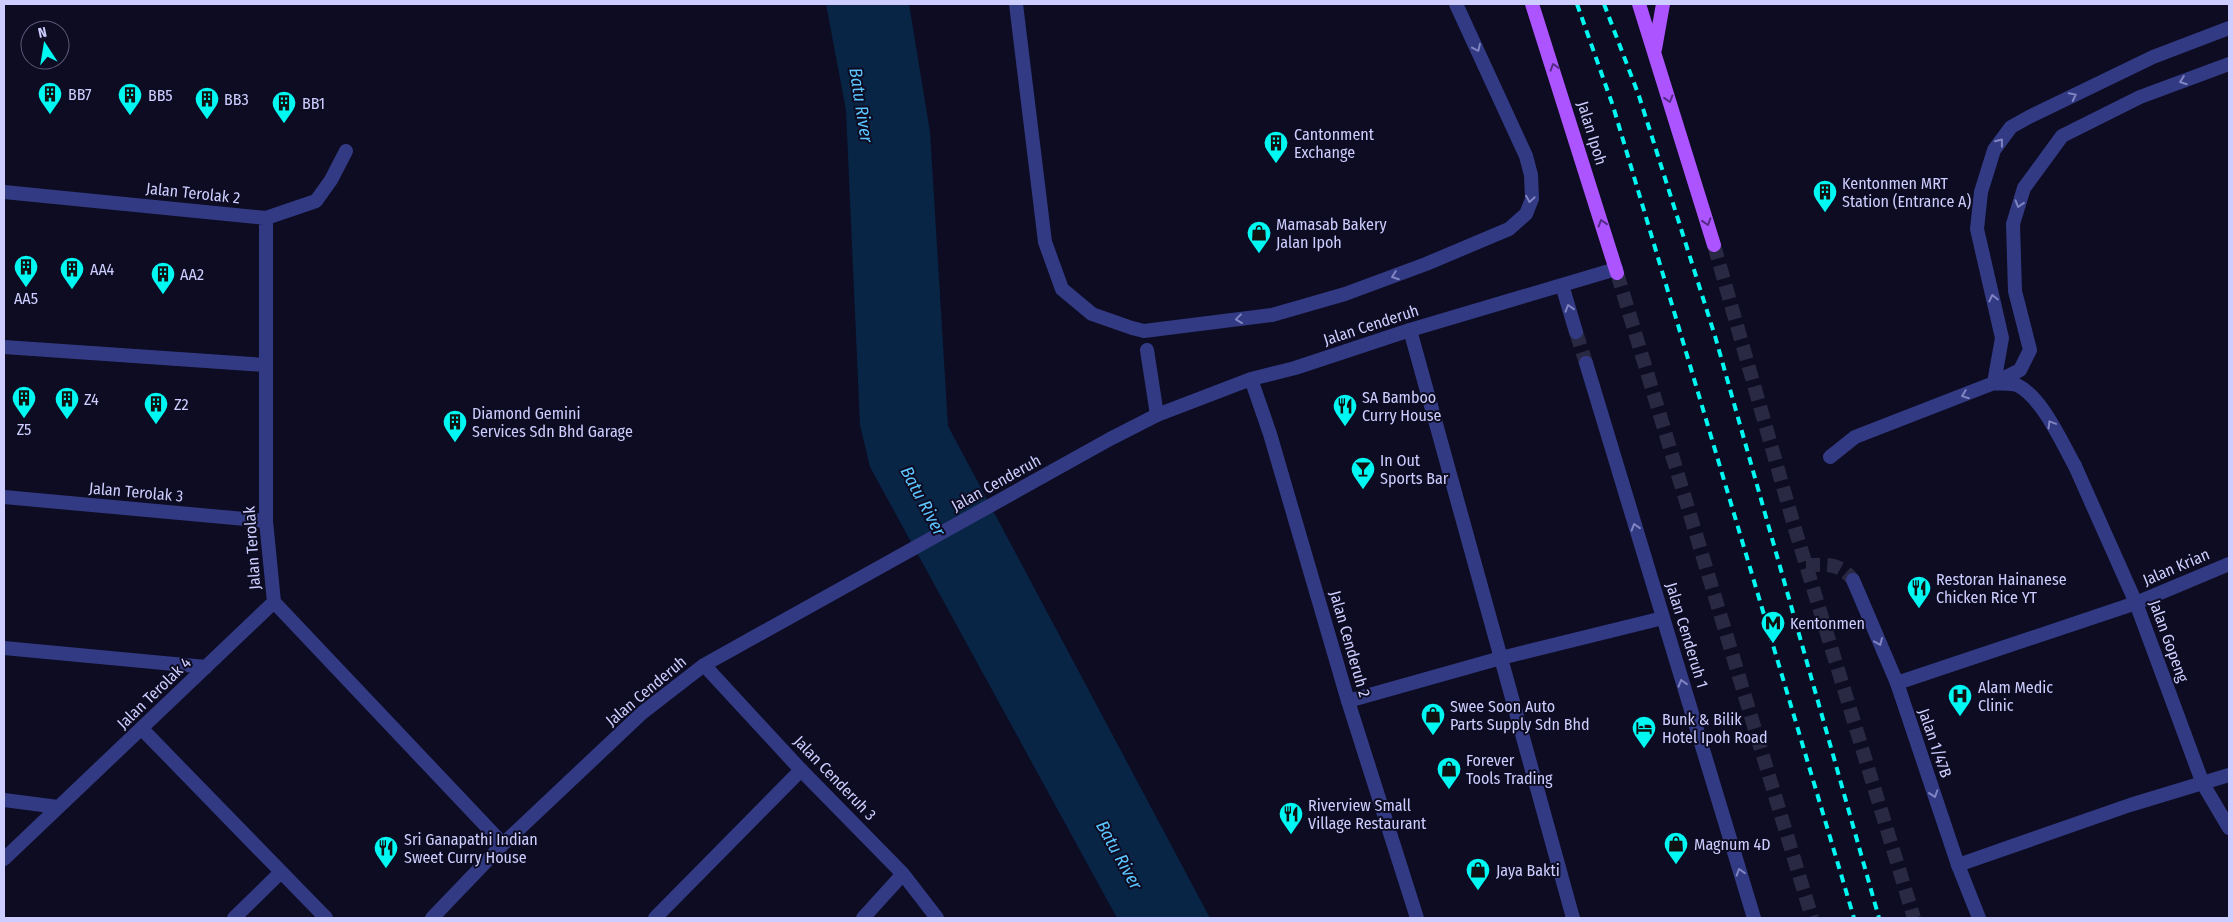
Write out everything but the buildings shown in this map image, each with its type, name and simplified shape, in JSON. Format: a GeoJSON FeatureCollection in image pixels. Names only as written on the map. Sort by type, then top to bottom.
{"type":"FeatureCollection","features":[{"type":"Feature","properties":{"kind":"main road","name":"Jalan Ipoh"},"geometry":{"type":"LineString","coordinates":[[1532,4],[1617,271]]}},
{"type":"Feature","properties":{"kind":"main road"},"geometry":{"type":"LineString","coordinates":[[1639,4],[1714,245]]}},
{"type":"Feature","properties":{"kind":"main road"},"geometry":{"type":"LineString","coordinates":[[1655,52],[1663,4]]}},
{"type":"Feature","properties":{"kind":"street"},"geometry":{"type":"LineString","coordinates":[[1016,4],[1045,242],[1062,289],[1092,314],[1144,331],[1272,315],[1344,294],[1426,264],[1508,230],[1526,214],[1532,200],[1531,175],[1526,156],[1456,4]]}},
{"type":"Feature","properties":{"kind":"street"},"geometry":{"type":"LineString","coordinates":[[1994,383],[2002,338],[1977,229],[1981,192],[1994,150],[2011,127],[2030,117],[2153,57],[2229,28]]}},
{"type":"Feature","properties":{"kind":"street"},"geometry":{"type":"LineString","coordinates":[[1830,457],[1855,437],[1994,383],[2020,370],[2030,350],[2015,291],[2013,224],[2024,188],[2062,136],[2140,96],[2229,64]]}},
{"type":"Feature","properties":{"kind":"street","name":"Jalan Terolak 2"},"geometry":{"type":"LineString","coordinates":[[4,192],[266,218],[316,202],[331,180],[346,151]]}},
{"type":"Feature","properties":{"kind":"street","name":"Jalan Terolak"},"geometry":{"type":"LineString","coordinates":[[266,218],[266,521],[274,602],[503,844]]}},
{"type":"Feature","properties":{"kind":"street","name":"Jalan Cenderuh"},"geometry":{"type":"LineString","coordinates":[[432,918],[503,844],[642,712],[704,665],[1157,415],[1250,379],[1295,368],[1410,330],[1562,285],[1617,271]]}},
{"type":"Feature","properties":{"kind":"street"},"geometry":{"type":"LineString","coordinates":[[1562,285],[1576,332]]}},
{"type":"Feature","properties":{"kind":"street"},"geometry":{"type":"LineString","coordinates":[[1410,330],[1573,918]]}},
{"type":"Feature","properties":{"kind":"street"},"geometry":{"type":"LineString","coordinates":[[4,347],[265,365]]}},
{"type":"Feature","properties":{"kind":"street"},"geometry":{"type":"LineString","coordinates":[[1147,350],[1157,415]]}},
{"type":"Feature","properties":{"kind":"street","name":"Jalan Cenderuh 1"},"geometry":{"type":"LineString","coordinates":[[1586,363],[1754,918]]}},
{"type":"Feature","properties":{"kind":"street","name":"Jalan Cenderuh 2"},"geometry":{"type":"LineString","coordinates":[[1250,379],[1270,434],[1348,701],[1417,918]]}},
{"type":"Feature","properties":{"kind":"street","name":"Jalan Gopeng"},"geometry":{"type":"LineString","coordinates":[[1994,383],[2016,385],[2032,398],[2048,419],[2075,466],[2136,602],[2204,784],[2229,828]]}},
{"type":"Feature","properties":{"kind":"street","name":"Jalan Terolak 3"},"geometry":{"type":"LineString","coordinates":[[4,497],[266,521]]}},
{"type":"Feature","properties":{"kind":"street","name":"Jalan Krian"},"geometry":{"type":"LineString","coordinates":[[1896,683],[2136,602],[2229,564]]}},
{"type":"Feature","properties":{"kind":"street","name":"Jalan 1/47B"},"geometry":{"type":"LineString","coordinates":[[1853,580],[1896,683],[1958,865],[1980,918]]}},
{"type":"Feature","properties":{"kind":"street","name":"Jalan Terolak 4"},"geometry":{"type":"LineString","coordinates":[[4,859],[274,602]]}},
{"type":"Feature","properties":{"kind":"street"},"geometry":{"type":"LineString","coordinates":[[1348,701],[1501,658],[1663,618]]}},
{"type":"Feature","properties":{"kind":"street"},"geometry":{"type":"LineString","coordinates":[[4,648],[206,667]]}},
{"type":"Feature","properties":{"kind":"street","name":"Jalan Cenderuh 3"},"geometry":{"type":"LineString","coordinates":[[704,665],[801,770],[903,874],[937,918]]}},
{"type":"Feature","properties":{"kind":"street"},"geometry":{"type":"LineString","coordinates":[[142,729],[326,918]]}},
{"type":"Feature","properties":{"kind":"street"},"geometry":{"type":"LineString","coordinates":[[655,918],[801,770]]}},
{"type":"Feature","properties":{"kind":"street"},"geometry":{"type":"LineString","coordinates":[[1958,865],[2130,805],[2229,776]]}},
{"type":"Feature","properties":{"kind":"street"},"geometry":{"type":"LineString","coordinates":[[4,800],[58,807]]}},
{"type":"Feature","properties":{"kind":"street"},"geometry":{"type":"LineString","coordinates":[[234,918],[281,872]]}},
{"type":"Feature","properties":{"kind":"street"},"geometry":{"type":"LineString","coordinates":[[863,918],[903,874]]}},
{"type":"Feature","properties":{"kind":"water","name":"Batu River"},"geometry":{"type":"Polygon","coordinates":[[[826,4],[909,4],[930,132],[948,426],[1210,918],[1117,918],[870,467],[860,425],[846,110],[826,4]]]}},
{"type":"Feature","properties":{"kind":"tunnel"},"geometry":{"type":"LineString","coordinates":[[1714,245],[1795,529],[1914,918]]}},
{"type":"Feature","properties":{"kind":"tunnel"},"geometry":{"type":"LineString","coordinates":[[1617,273],[1812,918]]}},
{"type":"Feature","properties":{"kind":"tunnel"},"geometry":{"type":"LineString","coordinates":[[1576,332],[1586,363]]}},
{"type":"Feature","properties":{"kind":"tunnel"},"geometry":{"type":"LineString","coordinates":[[1806,565],[1838,567],[1853,580]]}},
{"type":"Feature","properties":{"kind":"railway"},"geometry":{"type":"LineString","coordinates":[[1577,4],[1613,106],[1854,918]]}},
{"type":"Feature","properties":{"kind":"railway"},"geometry":{"type":"LineString","coordinates":[[1604,4],[1639,96],[1715,336],[1879,918]]}},
{"type":"Feature","properties":{"kind":"place","name":"BB7"},"geometry":{"type":"Point","coordinates":[50,115]}},
{"type":"Feature","properties":{"kind":"place","name":"BB5"},"geometry":{"type":"Point","coordinates":[130,116]}},
{"type":"Feature","properties":{"kind":"place","name":"BB3"},"geometry":{"type":"Point","coordinates":[207,120]}},
{"type":"Feature","properties":{"kind":"place","name":"BB1"},"geometry":{"type":"Point","coordinates":[284,124]}},
{"type":"Feature","properties":{"kind":"place","name":"Cantonment Exchange"},"geometry":{"type":"Point","coordinates":[1276,164]}},
{"type":"Feature","properties":{"kind":"place","name":"Kentonmen MRT Station (Entrance A)"},"geometry":{"type":"Point","coordinates":[1825,213]}},
{"type":"Feature","properties":{"kind":"place","name":"Mamasab Bakery Jalan Ipoh"},"geometry":{"type":"Point","coordinates":[1259,254]}},
{"type":"Feature","properties":{"kind":"place","name":"AA5"},"geometry":{"type":"Point","coordinates":[26,288]}},
{"type":"Feature","properties":{"kind":"place","name":"AA4"},"geometry":{"type":"Point","coordinates":[72,290]}},
{"type":"Feature","properties":{"kind":"place","name":"AA2"},"geometry":{"type":"Point","coordinates":[163,295]}},
{"type":"Feature","properties":{"kind":"place","name":"Z5"},"geometry":{"type":"Point","coordinates":[24,419]}},
{"type":"Feature","properties":{"kind":"place","name":"Z4"},"geometry":{"type":"Point","coordinates":[67,420]}},
{"type":"Feature","properties":{"kind":"place","name":"Z2"},"geometry":{"type":"Point","coordinates":[156,425]}},
{"type":"Feature","properties":{"kind":"place","name":"SA Bamboo Curry House"},"geometry":{"type":"Point","coordinates":[1345,427]}},
{"type":"Feature","properties":{"kind":"place","name":"Diamond Gemini Services Sdn Bhd Garage"},"geometry":{"type":"Point","coordinates":[455,443]}},
{"type":"Feature","properties":{"kind":"place","name":"In Out Sports Bar"},"geometry":{"type":"Point","coordinates":[1363,490]}},
{"type":"Feature","properties":{"kind":"place","name":"Restoran Hainanese Chicken Rice YT"},"geometry":{"type":"Point","coordinates":[1919,609]}},
{"type":"Feature","properties":{"kind":"place","name":"Kentonmen"},"geometry":{"type":"Point","coordinates":[1773,644]}},
{"type":"Feature","properties":{"kind":"place","name":"Alam Medic Clinic"},"geometry":{"type":"Point","coordinates":[1960,717]}},
{"type":"Feature","properties":{"kind":"place","name":"Swee Soon Auto Parts Supply Sdn Bhd"},"geometry":{"type":"Point","coordinates":[1433,736]}},
{"type":"Feature","properties":{"kind":"place","name":"Bunk & Bilik Hotel Ipoh Road"},"geometry":{"type":"Point","coordinates":[1644,749]}},
{"type":"Feature","properties":{"kind":"place","name":"Forever Tools Trading"},"geometry":{"type":"Point","coordinates":[1449,790]}},
{"type":"Feature","properties":{"kind":"place","name":"Riverview Small Village Restaurant"},"geometry":{"type":"Point","coordinates":[1291,835]}},
{"type":"Feature","properties":{"kind":"place","name":"Magnum 4D"},"geometry":{"type":"Point","coordinates":[1676,865]}},
{"type":"Feature","properties":{"kind":"place","name":"Sri Ganapathi Indian Sweet Curry House"},"geometry":{"type":"Point","coordinates":[386,869]}},
{"type":"Feature","properties":{"kind":"place","name":"Jaya Bakti"},"geometry":{"type":"Point","coordinates":[1478,891]}}]}
